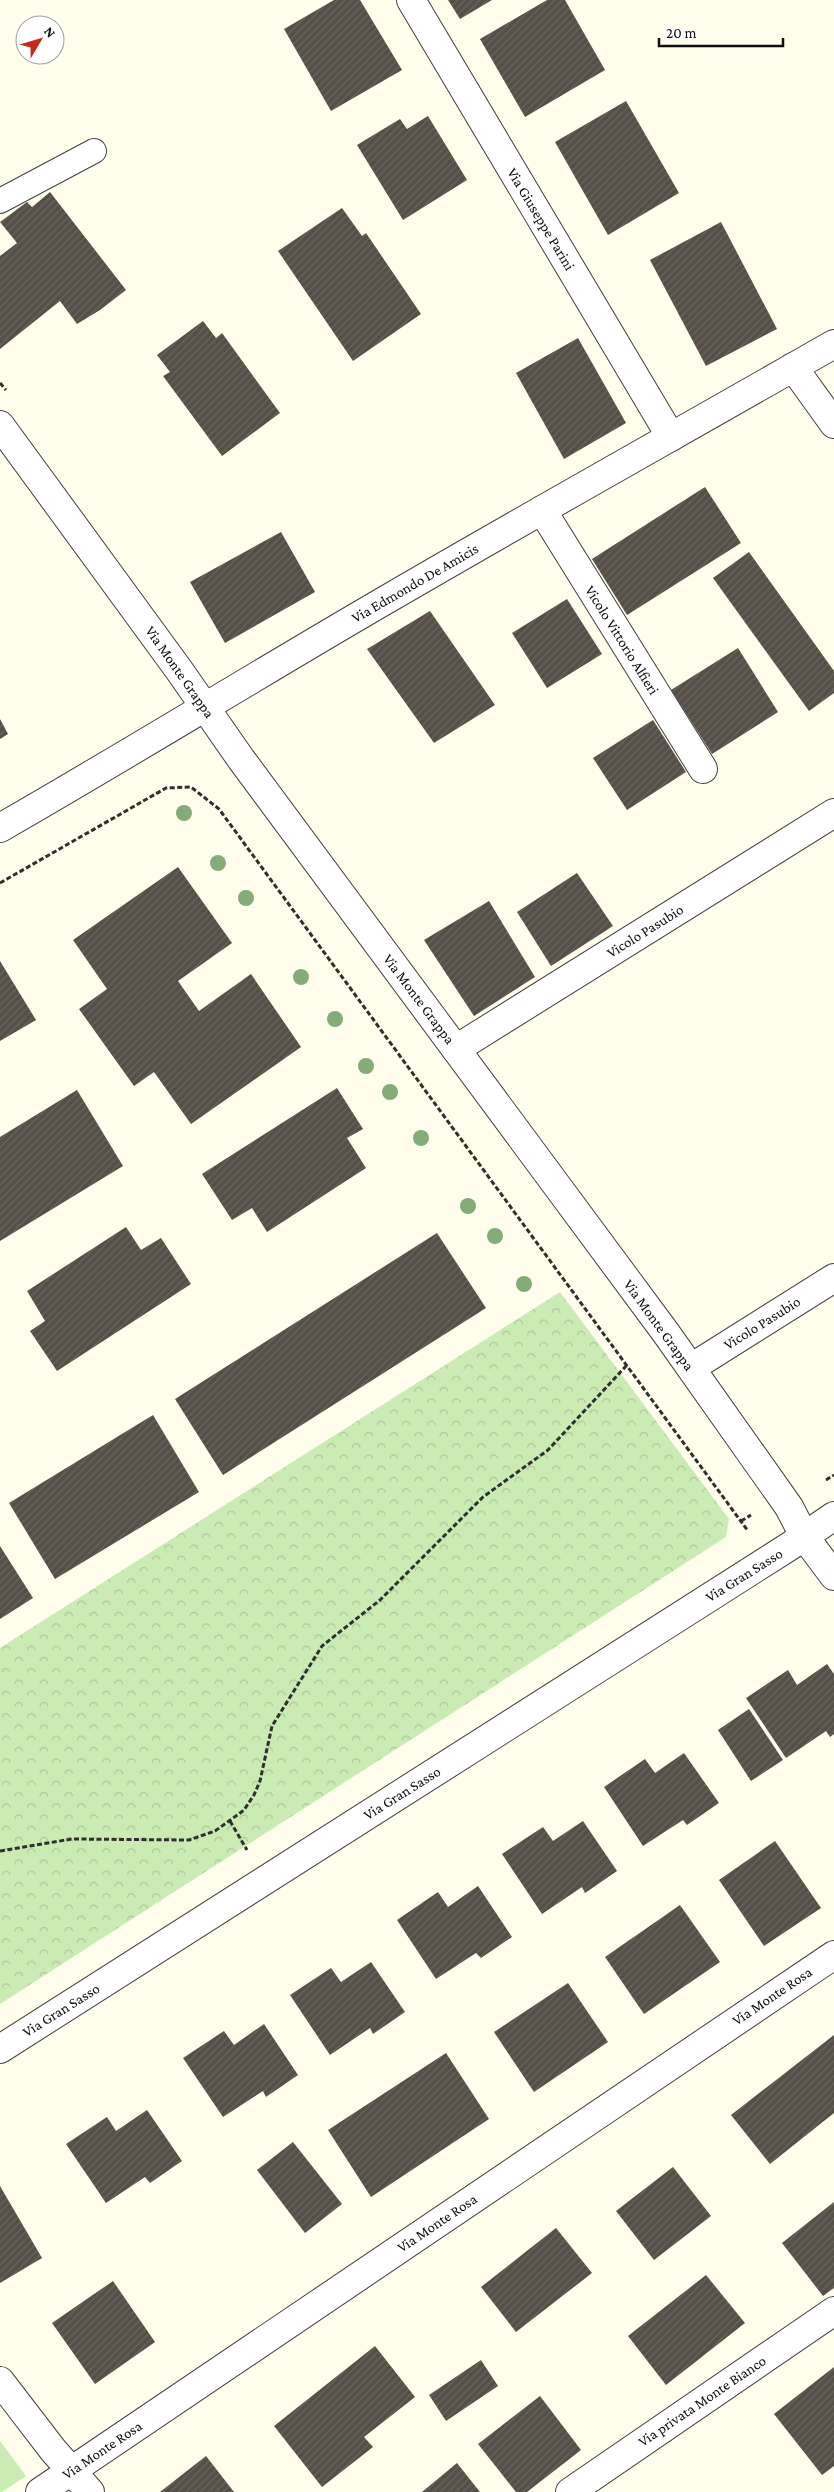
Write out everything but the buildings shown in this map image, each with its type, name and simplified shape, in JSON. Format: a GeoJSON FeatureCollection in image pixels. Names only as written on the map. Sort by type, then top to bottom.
{"type":"FeatureCollection","features":[{"type":"Feature","properties":{"kind":"street","name":"Via Giuseppe Parini"},"geometry":{"type":"LineString","coordinates":[[411,0],[671,437]]}},
{"type":"Feature","properties":{"kind":"street","name":"Via Edmondo De Amicis"},"geometry":{"type":"LineString","coordinates":[[0,828],[385,600],[834,344]]}},
{"type":"Feature","properties":{"kind":"street"},"geometry":{"type":"LineString","coordinates":[[793,367],[834,424]]}},
{"type":"Feature","properties":{"kind":"street","name":"Via Monte Grappa"},"geometry":{"type":"LineString","coordinates":[[0,425],[691,1368],[790,1507],[804,1536],[834,1576]]}},
{"type":"Feature","properties":{"kind":"street","name":"Vicolo Vittorio Alfieri"},"geometry":{"type":"LineString","coordinates":[[542,510],[703,769]]}},
{"type":"Feature","properties":{"kind":"street","name":"Vicolo Pasubio"},"geometry":{"type":"LineString","coordinates":[[456,1049],[834,813]]}},
{"type":"Feature","properties":{"kind":"street","name":"Vicolo Pasubio"},"geometry":{"type":"LineString","coordinates":[[691,1368],[834,1278]]}},
{"type":"Feature","properties":{"kind":"street","name":"Via Gran Sasso"},"geometry":{"type":"LineString","coordinates":[[0,2048],[834,1516]]}},
{"type":"Feature","properties":{"kind":"street","name":"Via Monte Rosa"},"geometry":{"type":"LineString","coordinates":[[40,2492],[834,1954]]}},
{"type":"Feature","properties":{"kind":"street","name":"Via privata Monte Bianco"},"geometry":{"type":"LineString","coordinates":[[570,2492],[834,2311]]}},
{"type":"Feature","properties":{"kind":"street"},"geometry":{"type":"LineString","coordinates":[[0,2380],[71,2471],[90,2492]]}},
{"type":"Feature","properties":{"kind":"lane"},"geometry":{"type":"LineString","coordinates":[[0,201],[94,151]]}},
{"type":"Feature","properties":{"kind":"path"},"geometry":{"type":"LineString","coordinates":[[0,883],[166,788],[191,787],[218,809],[748,1530]]}},
{"type":"Feature","properties":{"kind":"path"},"geometry":{"type":"LineString","coordinates":[[0,1851],[72,1839],[189,1840],[215,1832],[244,1810],[254,1795],[260,1781],[272,1726],[322,1646],[380,1600],[483,1497],[548,1450],[627,1365]]}},
{"type":"Feature","properties":{"kind":"path"},"geometry":{"type":"LineString","coordinates":[[229,1821],[248,1853]]}},
{"type":"Feature","properties":{"kind":"green space"},"geometry":{"type":"Polygon","coordinates":[[[560,1292],[729,1519],[726,1537],[0,2004],[0,1648],[560,1292]]]}},
{"type":"Feature","properties":{"kind":"green space"},"geometry":{"type":"Polygon","coordinates":[[[0,2441],[26,2476],[2,2492],[0,2492],[0,2441]]]}}]}
